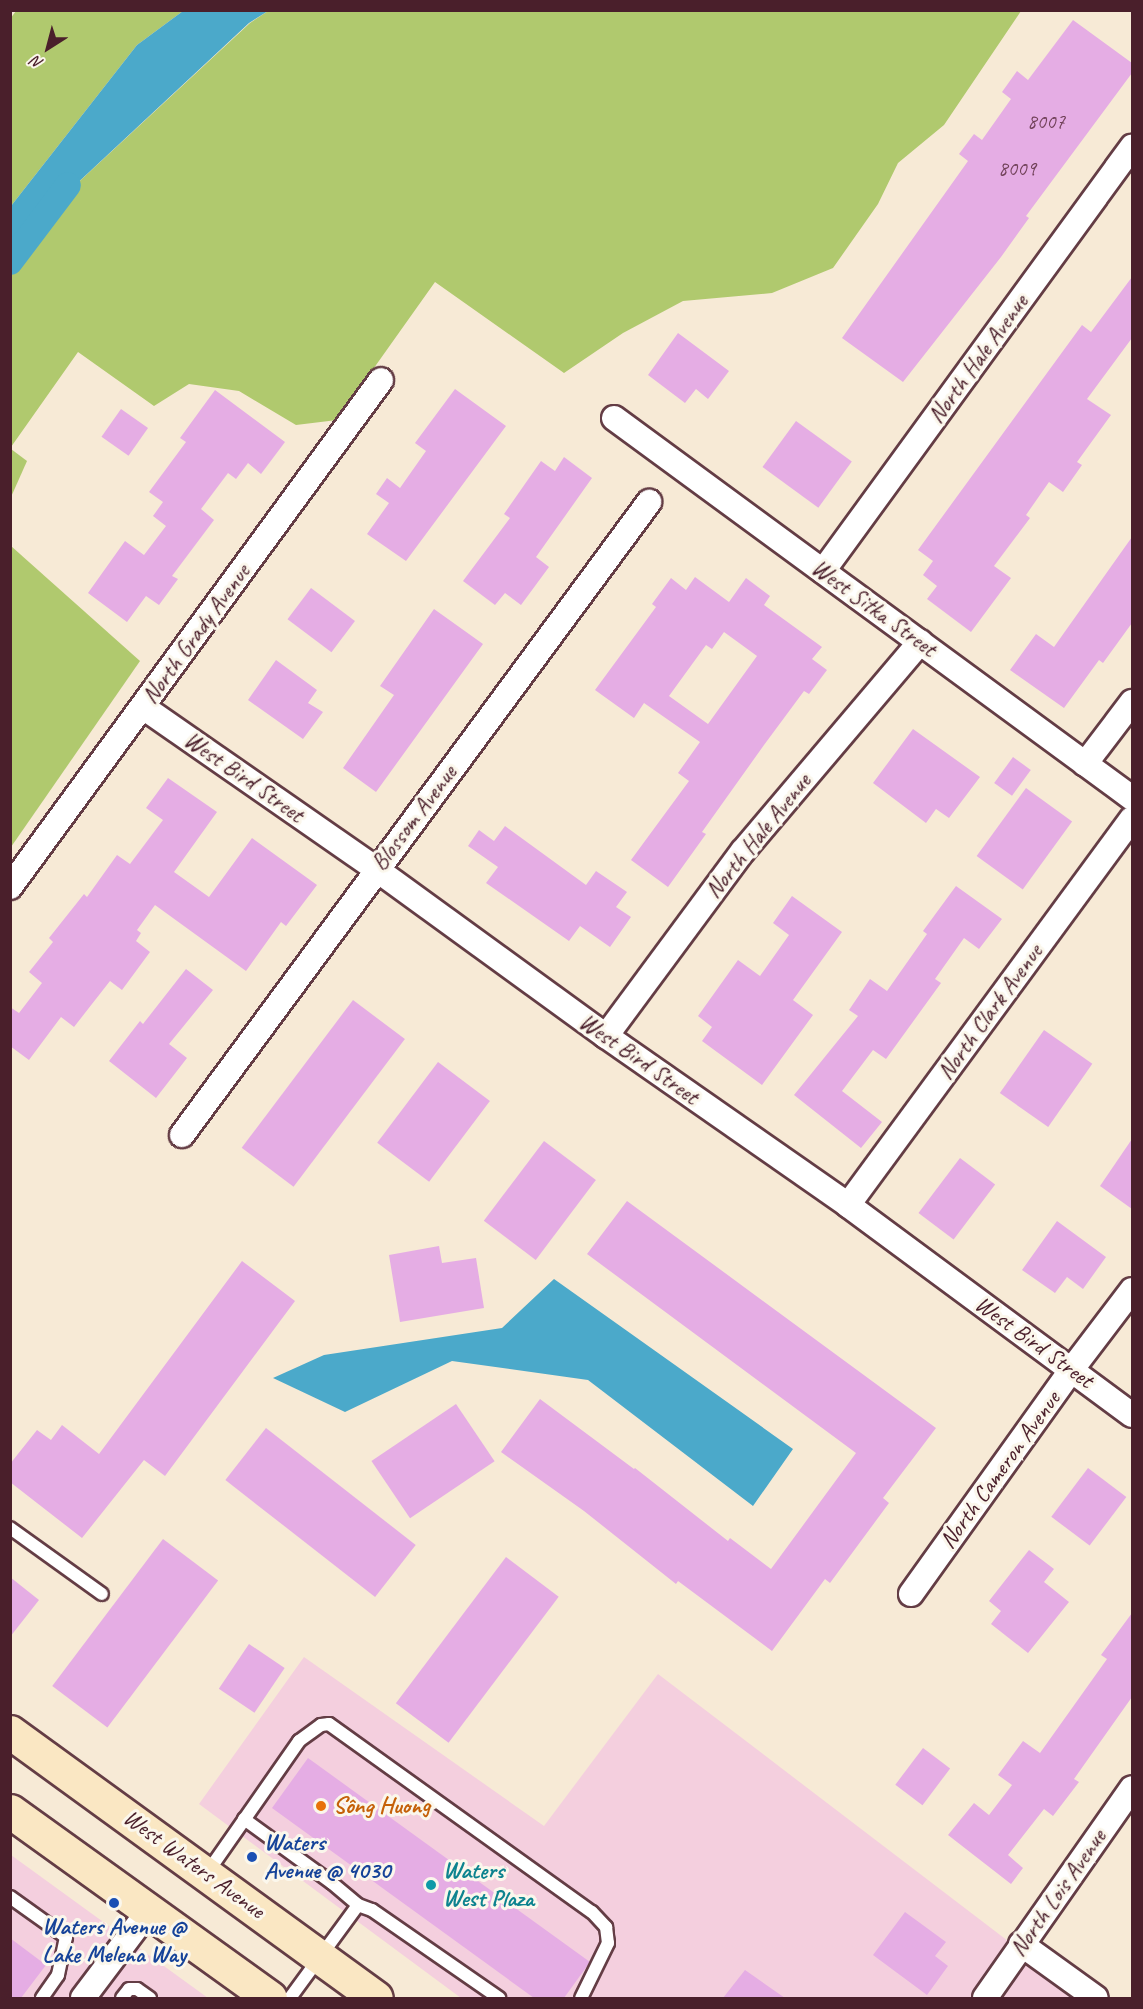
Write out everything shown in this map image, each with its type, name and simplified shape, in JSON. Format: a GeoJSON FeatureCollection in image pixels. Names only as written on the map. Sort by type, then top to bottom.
{"type":"FeatureCollection","features":[{"type":"Feature","properties":{"kind":"main road","name":"West Waters Avenue"},"geometry":{"type":"LineString","coordinates":[[10,1732],[376,1998]]}},
{"type":"Feature","properties":{"kind":"main road"},"geometry":{"type":"LineString","coordinates":[[10,1810],[150,1909],[270,1998]]}},
{"type":"Feature","properties":{"kind":"street","name":"North Hale Avenue"},"geometry":{"type":"LineString","coordinates":[[823,571],[1132,147]]}},
{"type":"Feature","properties":{"kind":"street","name":"North Grady Avenue"},"geometry":{"type":"LineString","coordinates":[[10,888],[381,380]]}},
{"type":"Feature","properties":{"kind":"street","name":"West Sitka Street"},"geometry":{"type":"LineString","coordinates":[[614,418],[1132,798]]}},
{"type":"Feature","properties":{"kind":"street","name":"Blossom Avenue"},"geometry":{"type":"LineString","coordinates":[[182,1135],[376,869],[649,502]]}},
{"type":"Feature","properties":{"kind":"street","name":"North Hale Avenue"},"geometry":{"type":"LineString","coordinates":[[606,1036],[743,851],[920,642]]}},
{"type":"Feature","properties":{"kind":"street"},"geometry":{"type":"LineString","coordinates":[[1085,764],[1132,702]]}},
{"type":"Feature","properties":{"kind":"street","name":"West Bird Street"},"geometry":{"type":"LineString","coordinates":[[143,707],[376,869],[606,1036],[848,1205],[1132,1415]]}},
{"type":"Feature","properties":{"kind":"street","name":"North Clark Avenue"},"geometry":{"type":"LineString","coordinates":[[848,1205],[1132,819]]}},
{"type":"Feature","properties":{"kind":"street","name":"North Cameron Avenue"},"geometry":{"type":"LineString","coordinates":[[911,1594],[1072,1369],[1132,1290]]}},
{"type":"Feature","properties":{"kind":"street","name":"North Lois Avenue"},"geometry":{"type":"LineString","coordinates":[[985,1998],[1132,1788]]}},
{"type":"Feature","properties":{"kind":"street"},"geometry":{"type":"LineString","coordinates":[[83,1998],[150,1909]]}},
{"type":"Feature","properties":{"kind":"street"},"geometry":{"type":"LineString","coordinates":[[1021,1944],[1096,1998]]}},
{"type":"Feature","properties":{"kind":"lane"},"geometry":{"type":"LineString","coordinates":[[10,1528],[102,1594]]}},
{"type":"Feature","properties":{"kind":"lane"},"geometry":{"type":"LineString","coordinates":[[207,1873],[299,1740],[321,1725],[329,1724],[592,1912],[606,1927],[608,1942],[581,1998]]}},
{"type":"Feature","properties":{"kind":"lane"},"geometry":{"type":"LineString","coordinates":[[244,1819],[332,1883],[358,1905],[372,1910],[499,1998]]}},
{"type":"Feature","properties":{"kind":"lane"},"geometry":{"type":"LineString","coordinates":[[10,1897],[66,1937],[58,1975],[42,1998]]}},
{"type":"Feature","properties":{"kind":"lane"},"geometry":{"type":"LineString","coordinates":[[290,1998],[358,1905]]}},
{"type":"Feature","properties":{"kind":"lane"},"geometry":{"type":"LineString","coordinates":[[122,1998],[129,1989],[136,1989],[150,1998]]}},
{"type":"Feature","properties":{"kind":"shaded area"},"geometry":{"type":"Polygon","coordinates":[[[304,1657],[544,1826],[658,1674],[1008,1941],[970,1998],[461,1998],[199,1804],[304,1657]]]}},
{"type":"Feature","properties":{"kind":"shaded area"},"geometry":{"type":"Polygon","coordinates":[[[11,1855],[208,1998],[11,1998],[11,1855]]]}},
{"type":"Feature","properties":{"kind":"shaded area"},"geometry":{"type":"Polygon","coordinates":[[[1024,1963],[1072,1998],[1000,1998],[1024,1963]]]}},
{"type":"Feature","properties":{"kind":"green space"},"geometry":{"type":"Polygon","coordinates":[[[16,11],[183,11],[137,45],[11,206],[10,19],[16,11]]]}},
{"type":"Feature","properties":{"kind":"green space"},"geometry":{"type":"Polygon","coordinates":[[[268,11],[1021,11],[944,125],[898,163],[878,204],[833,268],[772,293],[683,301],[623,333],[564,373],[435,282],[337,420],[296,425],[239,391],[189,384],[154,406],[78,352],[11,447],[11,260],[42,216],[250,23],[268,11]]]}},
{"type":"Feature","properties":{"kind":"green space"},"geometry":{"type":"Polygon","coordinates":[[[11,449],[27,461],[11,497],[11,449]]]}},
{"type":"Feature","properties":{"kind":"green space"},"geometry":{"type":"Polygon","coordinates":[[[11,546],[140,661],[11,847],[11,546]]]}},
{"type":"Feature","properties":{"kind":"water"},"geometry":{"type":"Polygon","coordinates":[[[183,11],[268,11],[249,23],[42,216],[11,260],[11,206],[137,45],[183,11]]]}},
{"type":"Feature","properties":{"kind":"water"},"geometry":{"type":"Polygon","coordinates":[[[554,1279],[793,1449],[753,1506],[588,1380],[452,1361],[345,1412],[273,1378],[324,1355],[502,1328],[554,1279]]]}},
{"type":"Feature","properties":{"kind":"building"},"geometry":{"type":"Polygon","coordinates":[[[1073,20],[1132,63],[1132,73],[1026,216],[1029,218],[1001,257],[903,382],[842,338],[968,161],[959,154],[974,134],[982,140],[1011,99],[1002,92],[1017,71],[1028,80],[1073,20]]]}},
{"type":"Feature","properties":{"kind":"building"},"geometry":{"type":"Polygon","coordinates":[[[1132,277],[1132,338],[1087,399],[1111,415],[1077,462],[1082,465],[1063,492],[1049,482],[1026,515],[1030,518],[994,566],[1011,578],[971,632],[927,599],[937,586],[923,575],[933,561],[918,550],[1082,325],[1091,332],[1132,277]]]}},
{"type":"Feature","properties":{"kind":"building"},"geometry":{"type":"Polygon","coordinates":[[[678,333],[729,371],[708,399],[696,389],[685,403],[648,375],[678,333]]]}},
{"type":"Feature","properties":{"kind":"building"},"geometry":{"type":"Polygon","coordinates":[[[455,389],[506,426],[406,561],[367,534],[389,503],[376,494],[387,478],[400,488],[426,451],[415,443],[455,389]]]}},
{"type":"Feature","properties":{"kind":"building"},"geometry":{"type":"Polygon","coordinates":[[[215,390],[285,442],[261,474],[248,463],[236,479],[228,473],[201,509],[214,520],[172,576],[178,579],[159,605],[146,596],[127,622],[88,593],[125,541],[144,555],[166,526],[153,516],[163,502],[149,492],[186,442],[180,438],[215,390]]]}},
{"type":"Feature","properties":{"kind":"building"},"geometry":{"type":"Polygon","coordinates":[[[121,409],[148,428],[129,456],[101,437],[121,409]]]}},
{"type":"Feature","properties":{"kind":"building"},"geometry":{"type":"Polygon","coordinates":[[[796,421],[852,462],[818,508],[762,467],[796,421]]]}},
{"type":"Feature","properties":{"kind":"building"},"geometry":{"type":"Polygon","coordinates":[[[564,457],[592,478],[536,557],[549,567],[521,605],[505,593],[495,605],[463,581],[510,518],[504,514],[541,461],[555,471],[564,457]]]}},
{"type":"Feature","properties":{"kind":"building"},"geometry":{"type":"Polygon","coordinates":[[[1132,537],[1132,623],[1103,663],[1099,660],[1064,708],[1010,670],[1036,634],[1054,647],[1132,537]]]}},
{"type":"Feature","properties":{"kind":"building"},"geometry":{"type":"Polygon","coordinates":[[[695,577],[729,602],[746,578],[770,596],[764,605],[822,647],[812,659],[827,670],[809,694],[804,691],[764,745],[702,832],[706,834],[668,887],[631,860],[689,781],[678,773],[700,742],[644,703],[634,718],[595,690],[656,607],[652,604],[671,578],[686,590],[695,577]],[[724,632],[712,649],[706,645],[669,696],[708,724],[757,656],[724,632]]]}},
{"type":"Feature","properties":{"kind":"building"},"geometry":{"type":"Polygon","coordinates":[[[311,588],[355,621],[331,652],[288,619],[311,588]]]}},
{"type":"Feature","properties":{"kind":"building"},"geometry":{"type":"Polygon","coordinates":[[[434,609],[483,644],[376,792],[343,768],[394,695],[380,686],[434,609]]]}},
{"type":"Feature","properties":{"kind":"building"},"geometry":{"type":"Polygon","coordinates":[[[276,660],[317,690],[308,703],[323,712],[303,739],[248,700],[276,660]]]}},
{"type":"Feature","properties":{"kind":"building"},"geometry":{"type":"Polygon","coordinates":[[[913,729],[980,777],[949,818],[936,809],[926,823],[873,783],[913,729]]]}},
{"type":"Feature","properties":{"kind":"building"},"geometry":{"type":"Polygon","coordinates":[[[1013,757],[1031,770],[1012,796],[994,783],[1013,757]]]}},
{"type":"Feature","properties":{"kind":"building"},"geometry":{"type":"Polygon","coordinates":[[[168,778],[217,812],[174,872],[209,897],[252,838],[317,885],[286,926],[281,922],[246,971],[155,905],[137,930],[141,933],[136,941],[150,952],[122,990],[110,981],[74,1027],[61,1017],[29,1060],[10,1046],[10,1007],[19,1013],[42,983],[29,972],[53,942],[49,938],[84,894],[87,897],[117,855],[130,864],[163,820],[146,808],[168,778]]]}},
{"type":"Feature","properties":{"kind":"building"},"geometry":{"type":"Polygon","coordinates":[[[1026,788],[1072,822],[1023,889],[977,856],[1026,788]]]}},
{"type":"Feature","properties":{"kind":"building"},"geometry":{"type":"Polygon","coordinates":[[[505,826],[586,885],[596,871],[627,892],[616,907],[631,917],[610,947],[580,926],[569,941],[486,883],[498,867],[468,846],[479,830],[494,841],[505,826]]]}},
{"type":"Feature","properties":{"kind":"building"},"geometry":{"type":"Polygon","coordinates":[[[956,886],[1002,919],[979,949],[964,938],[935,979],[941,983],[886,1059],[873,1050],[842,1091],[882,1122],[861,1148],[794,1095],[858,1016],[849,1010],[870,979],[887,991],[927,934],[923,931],[956,886]]]}},
{"type":"Feature","properties":{"kind":"building"},"geometry":{"type":"Polygon","coordinates":[[[792,896],[842,932],[793,1000],[813,1015],[762,1085],[702,1041],[712,1027],[698,1016],[738,960],[760,976],[789,935],[773,923],[792,896]]]}},
{"type":"Feature","properties":{"kind":"building"},"geometry":{"type":"Polygon","coordinates":[[[186,969],[213,990],[169,1044],[187,1058],[156,1098],[109,1061],[140,1021],[143,1024],[186,969]]]}},
{"type":"Feature","properties":{"kind":"building"},"geometry":{"type":"Polygon","coordinates":[[[353,1000],[405,1039],[294,1187],[242,1148],[353,1000]]]}},
{"type":"Feature","properties":{"kind":"building"},"geometry":{"type":"Polygon","coordinates":[[[1044,1030],[1092,1064],[1048,1127],[1000,1093],[1044,1030]]]}},
{"type":"Feature","properties":{"kind":"building"},"geometry":{"type":"Polygon","coordinates":[[[438,1062],[490,1101],[429,1182],[377,1143],[438,1062]]]}},
{"type":"Feature","properties":{"kind":"building"},"geometry":{"type":"Polygon","coordinates":[[[1132,1139],[1132,1209],[1100,1186],[1132,1139]]]}},
{"type":"Feature","properties":{"kind":"building"},"geometry":{"type":"Polygon","coordinates":[[[544,1141],[596,1180],[536,1260],[484,1221],[544,1141]]]}},
{"type":"Feature","properties":{"kind":"building"},"geometry":{"type":"Polygon","coordinates":[[[960,1158],[995,1184],[954,1240],[918,1213],[960,1158]]]}},
{"type":"Feature","properties":{"kind":"building"},"geometry":{"type":"Polygon","coordinates":[[[627,1201],[936,1428],[883,1498],[889,1503],[830,1583],[825,1579],[772,1651],[678,1581],[676,1584],[584,1511],[501,1452],[540,1399],[635,1468],[728,1541],[730,1538],[771,1569],[856,1453],[587,1254],[627,1201]]]}},
{"type":"Feature","properties":{"kind":"building"},"geometry":{"type":"Polygon","coordinates":[[[1057,1221],[1106,1257],[1083,1289],[1067,1277],[1055,1293],[1022,1270],[1057,1221]]]}},
{"type":"Feature","properties":{"kind":"building"},"geometry":{"type":"Polygon","coordinates":[[[439,1246],[442,1263],[476,1258],[484,1308],[400,1322],[389,1255],[439,1246]]]}},
{"type":"Feature","properties":{"kind":"building"},"geometry":{"type":"Polygon","coordinates":[[[242,1261],[295,1301],[165,1476],[144,1460],[82,1538],[10,1482],[10,1464],[37,1430],[51,1440],[62,1425],[99,1454],[242,1261]]]}},
{"type":"Feature","properties":{"kind":"building"},"geometry":{"type":"Polygon","coordinates":[[[456,1404],[495,1461],[410,1518],[371,1461],[456,1404]]]}},
{"type":"Feature","properties":{"kind":"building"},"geometry":{"type":"Polygon","coordinates":[[[266,1428],[416,1545],[375,1597],[225,1480],[266,1428]]]}},
{"type":"Feature","properties":{"kind":"building"},"geometry":{"type":"Polygon","coordinates":[[[1088,1468],[1126,1497],[1090,1546],[1051,1517],[1088,1468]]]}},
{"type":"Feature","properties":{"kind":"building"},"geometry":{"type":"Polygon","coordinates":[[[163,1539],[218,1581],[107,1727],[52,1686],[163,1539]]]}},
{"type":"Feature","properties":{"kind":"building"},"geometry":{"type":"Polygon","coordinates":[[[1029,1550],[1054,1569],[1044,1582],[1069,1602],[1028,1653],[991,1624],[1001,1611],[989,1601],[1029,1550]]]}},
{"type":"Feature","properties":{"kind":"building"},"geometry":{"type":"Polygon","coordinates":[[[506,1557],[559,1597],[449,1743],[396,1703],[506,1557]]]}},
{"type":"Feature","properties":{"kind":"building"},"geometry":{"type":"Polygon","coordinates":[[[10,1577],[39,1600],[10,1637],[10,1577]]]}},
{"type":"Feature","properties":{"kind":"building"},"geometry":{"type":"Polygon","coordinates":[[[1132,1613],[1132,1697],[1074,1779],[1079,1782],[1053,1816],[1044,1809],[1008,1855],[1023,1868],[1011,1884],[948,1835],[974,1803],[989,1815],[1012,1785],[998,1775],[1023,1741],[1040,1753],[1107,1659],[1101,1655],[1132,1613]]]}},
{"type":"Feature","properties":{"kind":"building"},"geometry":{"type":"Polygon","coordinates":[[[249,1644],[285,1668],[254,1713],[219,1689],[249,1644]]]}},
{"type":"Feature","properties":{"kind":"building"},"geometry":{"type":"Polygon","coordinates":[[[923,1748],[950,1768],[922,1805],[895,1785],[923,1748]]]}},
{"type":"Feature","properties":{"kind":"building","name":"Waters West Plaza"},"geometry":{"type":"Polygon","coordinates":[[[308,1758],[590,1962],[564,1998],[534,1998],[272,1808],[308,1758]]]}},
{"type":"Feature","properties":{"kind":"building"},"geometry":{"type":"Polygon","coordinates":[[[905,1912],[946,1942],[935,1956],[948,1966],[927,1995],[873,1955],[905,1912]]]}},
{"type":"Feature","properties":{"kind":"building"},"geometry":{"type":"Polygon","coordinates":[[[10,1938],[46,1965],[21,1998],[10,1998],[10,1938]]]}},
{"type":"Feature","properties":{"kind":"building"},"geometry":{"type":"Polygon","coordinates":[[[745,1970],[785,1998],[723,1998],[745,1970]]]}},
{"type":"Feature","properties":{"kind":"waterway"},"geometry":{"type":"LineString","coordinates":[[10,262],[68,185]]}},
{"type":"Feature","properties":{"kind":"place","name":"Sông Huong"},"geometry":{"type":"Point","coordinates":[321,1806]}},
{"type":"Feature","properties":{"kind":"place","name":"Waters Avenue @ 4030"},"geometry":{"type":"Point","coordinates":[252,1857]}},
{"type":"Feature","properties":{"kind":"place","name":"Waters West Plaza"},"geometry":{"type":"Point","coordinates":[431,1885]}},
{"type":"Feature","properties":{"kind":"place","name":"Waters Avenue @ Lake Melena Way"},"geometry":{"type":"Point","coordinates":[114,1903]}}]}
